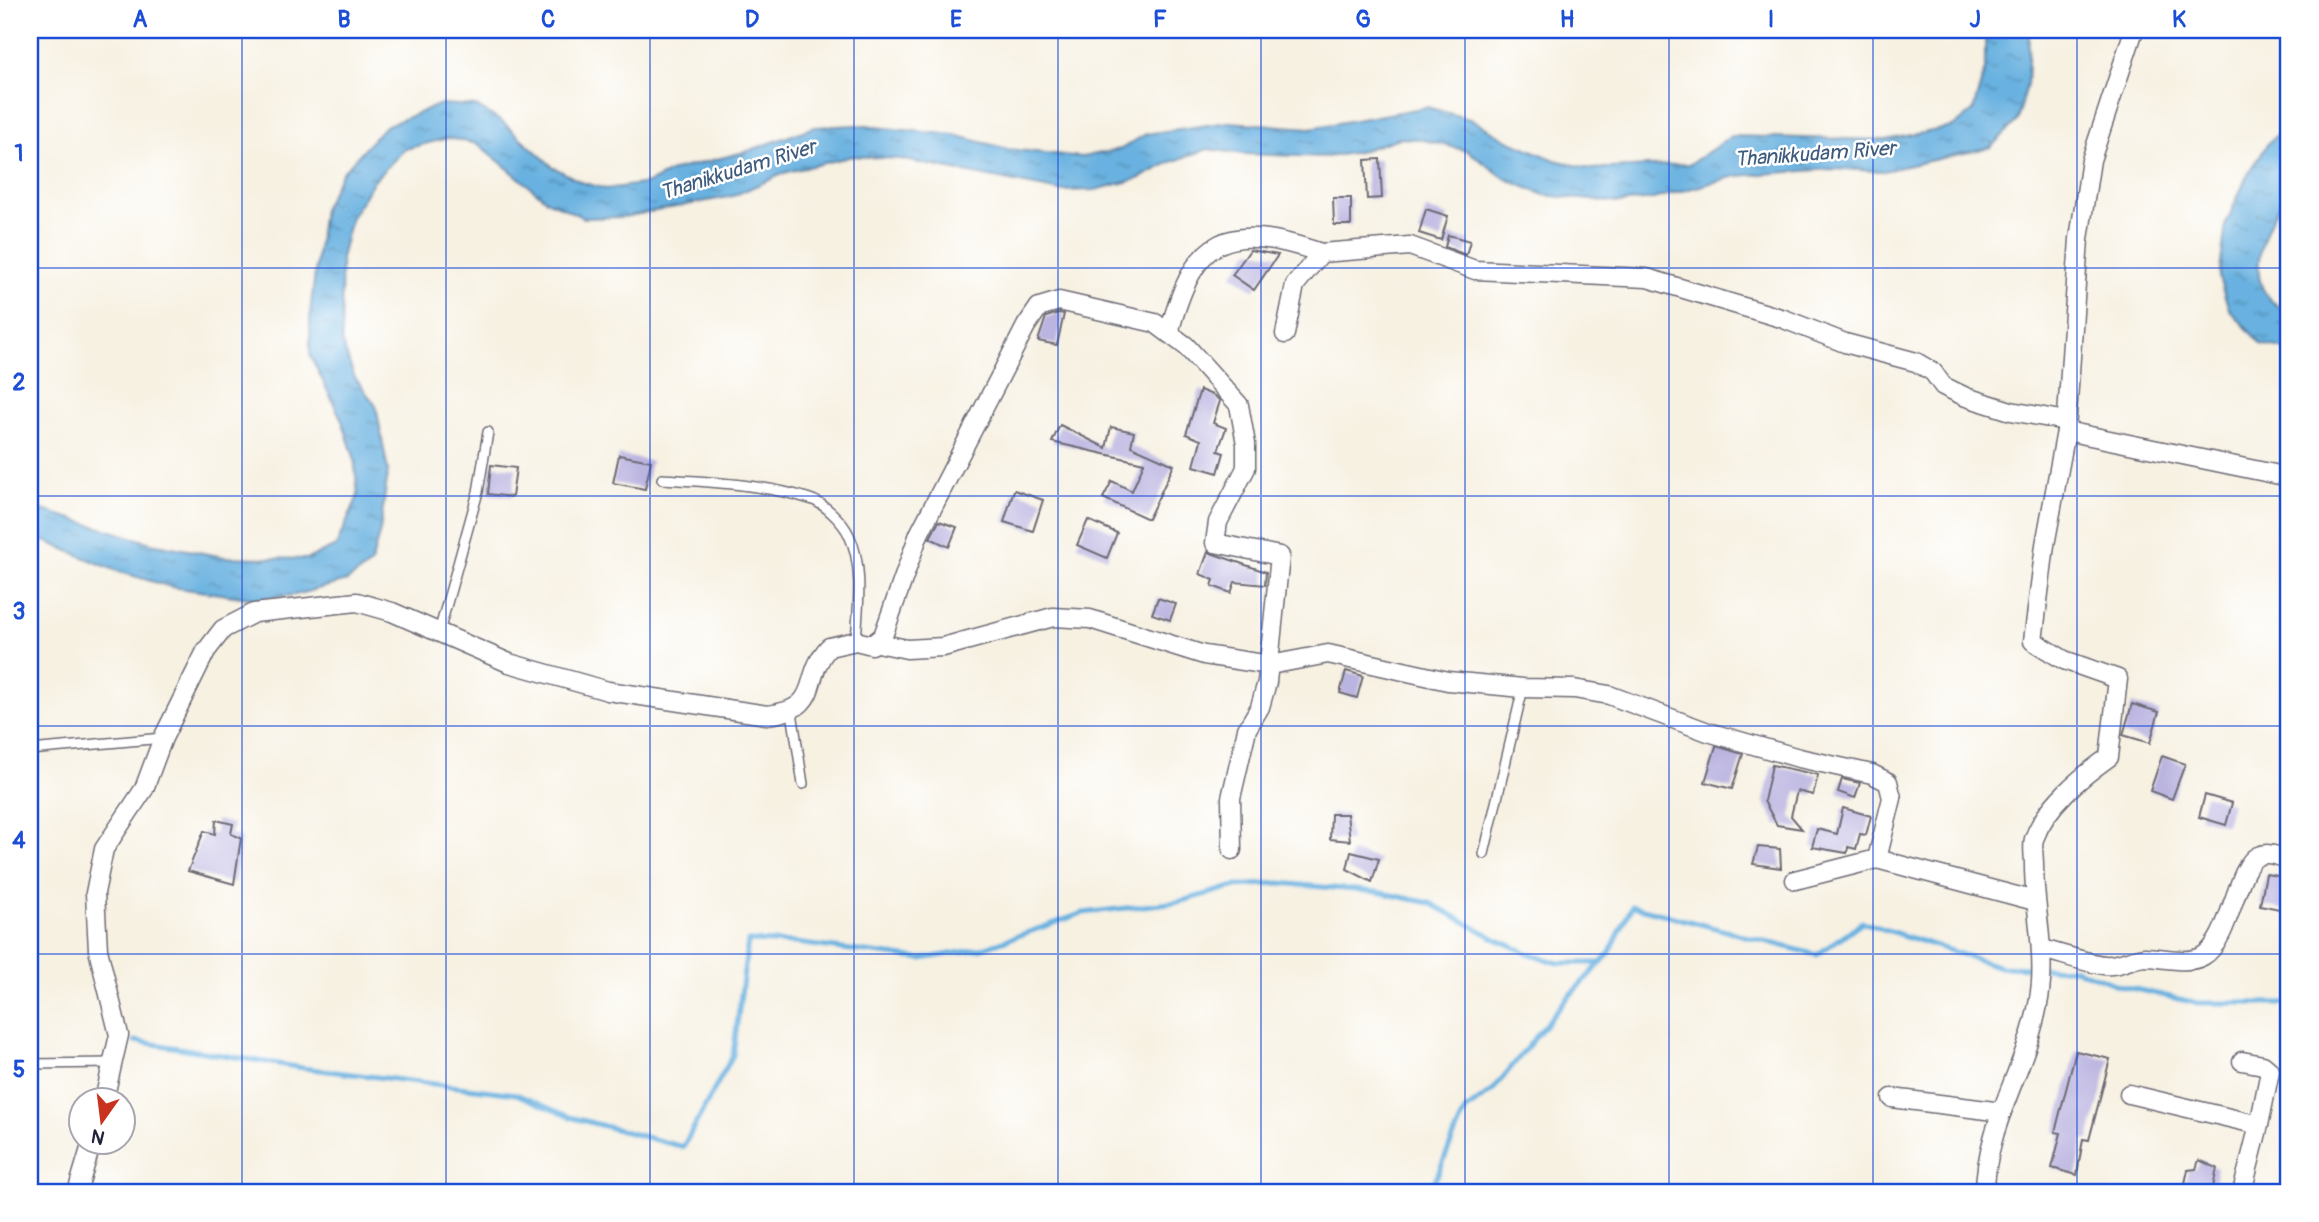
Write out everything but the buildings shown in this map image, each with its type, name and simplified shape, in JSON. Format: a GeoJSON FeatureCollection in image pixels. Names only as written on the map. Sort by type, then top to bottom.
{"type":"FeatureCollection","features":[{"type":"Feature","properties":{"kind":"street"},"geometry":{"type":"LineString","coordinates":[[1985,1192],[1985,1179],[2002,1112],[2027,1046],[2041,983],[2034,840],[2054,806],[2086,774],[2109,757],[2118,679],[2064,660],[2033,641],[2045,545],[2066,426],[2080,239],[2091,160],[2134,30]]}},
{"type":"Feature","properties":{"kind":"street"},"geometry":{"type":"LineString","coordinates":[[1168,333],[1189,274],[1211,250],[1236,237],[1280,239],[1321,253],[1410,246],[1475,270],[1647,278],[1784,319],[1844,344],[1916,362],[1933,372],[1943,386],[1966,397],[2011,411],[2289,477]]}},
{"type":"Feature","properties":{"kind":"street"},"geometry":{"type":"LineString","coordinates":[[1285,334],[1295,285],[1321,253]]}},
{"type":"Feature","properties":{"kind":"street"},"geometry":{"type":"LineString","coordinates":[[878,643],[935,500],[1026,326],[1039,307],[1059,301],[1155,323],[1185,346],[1239,405],[1246,468],[1217,522],[1215,543],[1280,556],[1270,665],[1260,707],[1248,729],[1237,764],[1231,798],[1232,850]]}},
{"type":"Feature","properties":{"kind":"street"},"geometry":{"type":"LineString","coordinates":[[108,1086],[119,1035],[98,950],[95,893],[104,849],[144,789],[163,737],[206,652],[223,629],[254,613],[357,602],[392,612],[509,663],[608,691],[767,715],[792,712],[805,698],[823,653],[838,643],[856,641],[907,649],[943,647],[1053,617],[1090,619],[1204,655],[1270,665],[1328,654],[1448,681],[1523,688],[1574,689],[1609,695],[1708,732],[1799,758],[1872,774],[1888,782],[1892,798],[1877,859]]}},
{"type":"Feature","properties":{"kind":"street"},"geometry":{"type":"LineString","coordinates":[[2041,956],[2102,965],[2116,965],[2144,957],[2195,960],[2205,955],[2218,940],[2248,868],[2256,856],[2268,853],[2289,860]]}},
{"type":"Feature","properties":{"kind":"street"},"geometry":{"type":"LineString","coordinates":[[1795,880],[1877,859],[2035,901]]}},
{"type":"Feature","properties":{"kind":"street"},"geometry":{"type":"LineString","coordinates":[[2242,1062],[2263,1065],[2270,1071],[2270,1082],[2242,1192]]}},
{"type":"Feature","properties":{"kind":"street"},"geometry":{"type":"LineString","coordinates":[[2129,1094],[2259,1125]]}},
{"type":"Feature","properties":{"kind":"street"},"geometry":{"type":"LineString","coordinates":[[1892,1098],[2002,1112]]}},
{"type":"Feature","properties":{"kind":"street"},"geometry":{"type":"LineString","coordinates":[[77,1192],[88,1156]]}},
{"type":"Feature","properties":{"kind":"lane"},"geometry":{"type":"LineString","coordinates":[[439,632],[478,492],[488,432]]}},
{"type":"Feature","properties":{"kind":"lane"},"geometry":{"type":"LineString","coordinates":[[662,478],[756,488],[813,499],[839,522],[849,535],[856,555],[856,641]]}},
{"type":"Feature","properties":{"kind":"lane"},"geometry":{"type":"LineString","coordinates":[[1484,854],[1523,688]]}},
{"type":"Feature","properties":{"kind":"lane"},"geometry":{"type":"LineString","coordinates":[[792,712],[803,784]]}},
{"type":"Feature","properties":{"kind":"lane"},"geometry":{"type":"LineString","coordinates":[[30,750],[163,737]]}},
{"type":"Feature","properties":{"kind":"lane"},"geometry":{"type":"LineString","coordinates":[[30,1064],[114,1063]]}},
{"type":"Feature","properties":{"kind":"water","name":"Thanikkudam River"},"geometry":{"type":"Polygon","coordinates":[[[1985,30],[2028,30],[2029,37],[2027,85],[2017,121],[1991,147],[1884,171],[1831,169],[1736,176],[1653,199],[1619,203],[1544,195],[1506,179],[1468,151],[1420,139],[1399,138],[1358,152],[1327,157],[1244,154],[1208,149],[1171,162],[1138,179],[1095,190],[1060,191],[900,159],[853,156],[787,172],[733,196],[624,217],[584,218],[546,200],[478,144],[448,138],[405,149],[374,180],[351,218],[341,258],[342,342],[354,376],[376,406],[388,471],[380,531],[371,564],[347,581],[295,595],[255,599],[171,587],[117,571],[30,535],[30,506],[151,543],[224,557],[307,559],[336,546],[358,496],[354,457],[341,418],[310,355],[310,313],[323,209],[341,174],[385,126],[441,104],[476,106],[504,123],[553,167],[581,182],[606,189],[648,183],[674,170],[748,151],[814,127],[856,125],[954,135],[1008,149],[1082,157],[1121,149],[1146,134],[1186,128],[1229,122],[1310,128],[1427,107],[1473,120],[1508,140],[1555,160],[1591,169],[1690,164],[1732,136],[1885,140],[1953,127],[1973,111],[1985,69],[1985,30]]]}},
{"type":"Feature","properties":{"kind":"water"},"geometry":{"type":"Polygon","coordinates":[[[2289,124],[2290,184],[2268,227],[2259,269],[2260,282],[2266,294],[2275,304],[2289,311],[2289,351],[2261,344],[2229,309],[2219,278],[2226,224],[2246,178],[2268,143],[2289,124]]]}},
{"type":"Feature","properties":{"kind":"waterway"},"geometry":{"type":"LineString","coordinates":[[135,1041],[303,1068],[516,1094],[570,1117],[683,1147],[733,1055],[748,941],[796,943],[921,959],[980,949],[1083,913],[1178,902],[1236,886],[1280,883],[1377,892],[1430,903],[1530,954],[1559,963],[1600,963]]}},
{"type":"Feature","properties":{"kind":"waterway"},"geometry":{"type":"LineString","coordinates":[[1430,1192],[1465,1111],[1493,1090],[1562,1004],[1609,954],[1632,906],[1817,955],[1862,922],[2000,967],[2076,969],[2117,985],[2197,1003],[2289,1003]]}}]}
